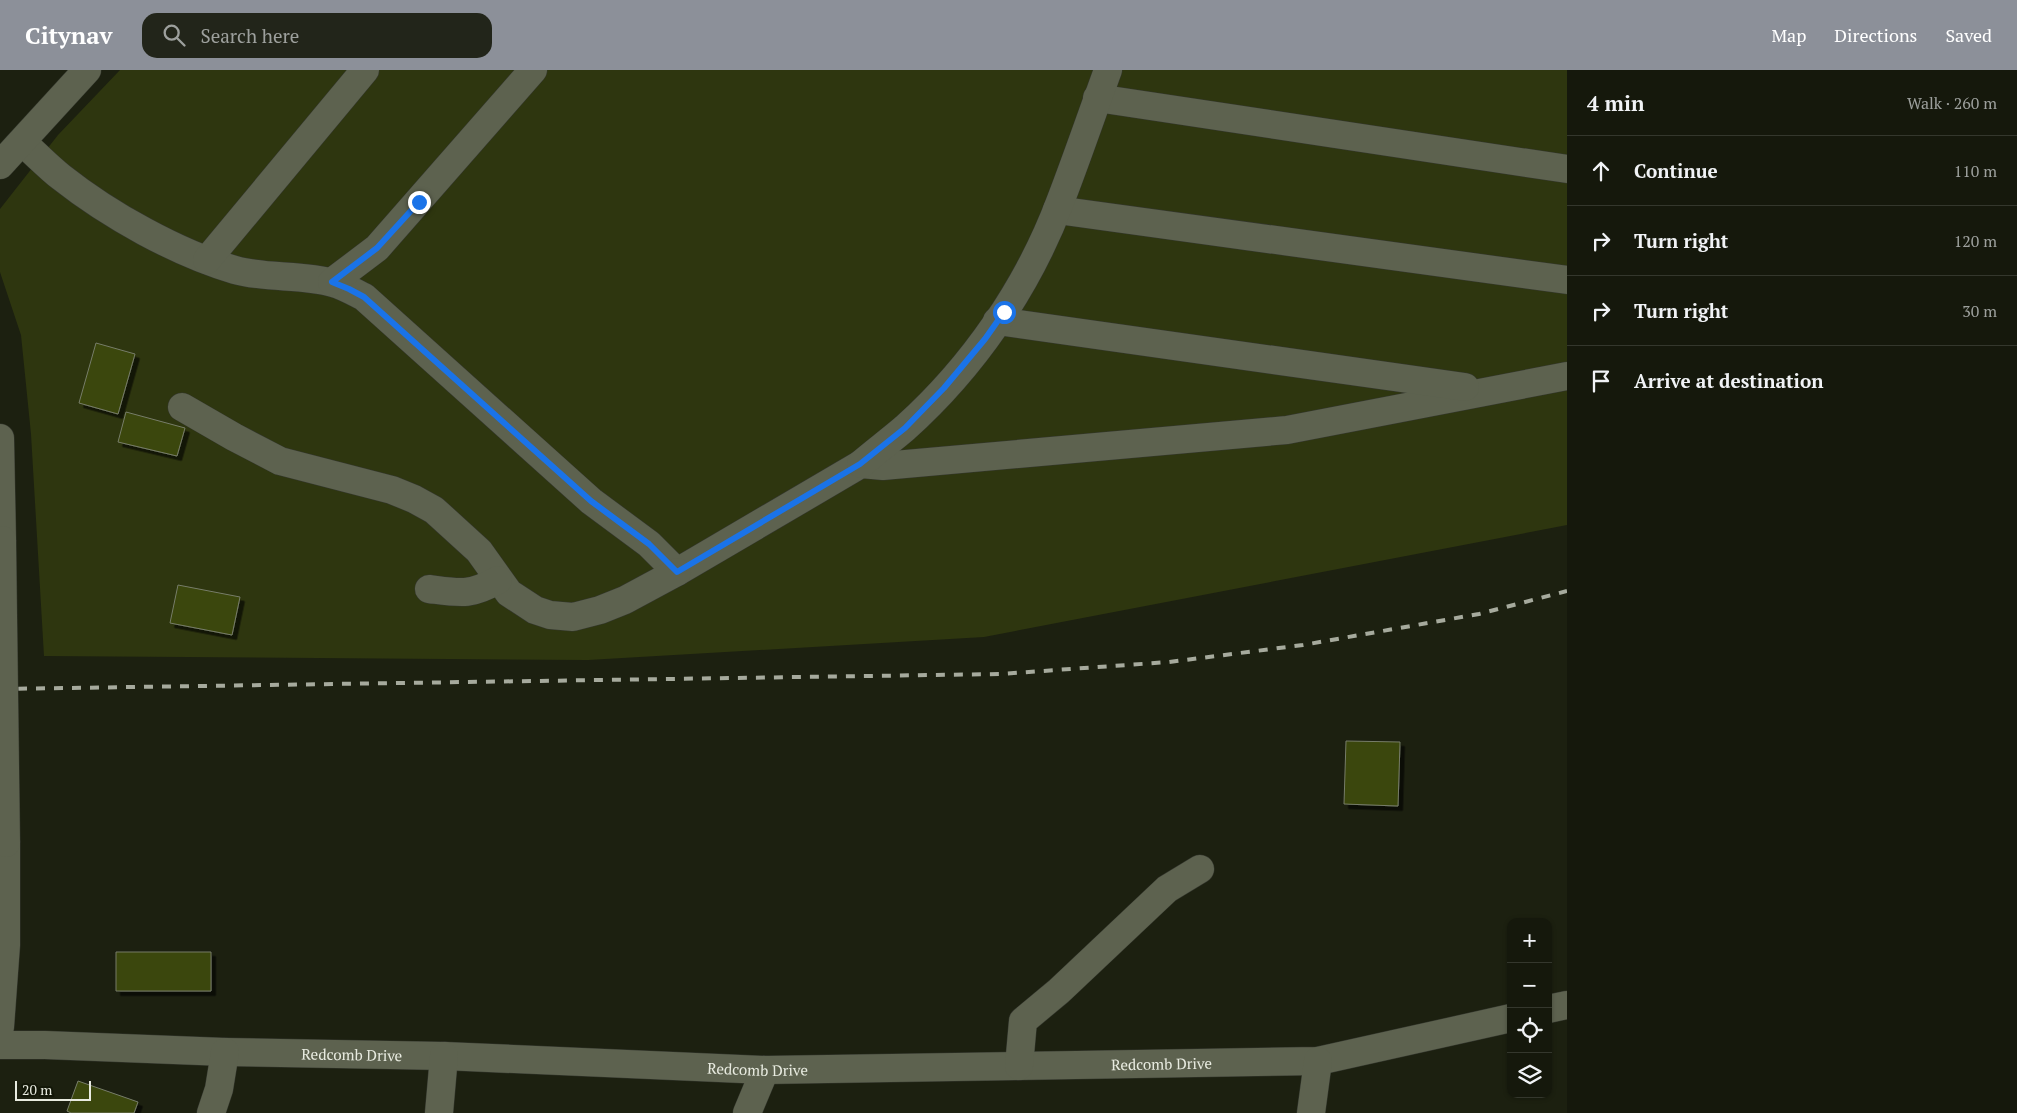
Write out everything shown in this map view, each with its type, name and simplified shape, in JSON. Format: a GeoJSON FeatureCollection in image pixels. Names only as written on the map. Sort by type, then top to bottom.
{"type":"FeatureCollection","features":[{"type":"Feature","properties":{"kind":"street"},"geometry":{"type":"LineString","coordinates":[[0,165],[87,70]]}},
{"type":"Feature","properties":{"kind":"street"},"geometry":{"type":"LineString","coordinates":[[207,260],[365,70]]}},
{"type":"Feature","properties":{"kind":"street"},"geometry":{"type":"LineString","coordinates":[[332,282],[377,248],[533,70]]}},
{"type":"Feature","properties":{"kind":"street"},"geometry":{"type":"LineString","coordinates":[[182,407],[234,438],[280,461],[392,490],[434,510],[479,551],[509,593],[534,610],[550,615],[573,617],[600,610],[625,600],[677,572],[860,464],[905,428],[944,388],[997,321],[1021,284],[1057,210],[1108,70]]}},
{"type":"Feature","properties":{"kind":"street"},"geometry":{"type":"LineString","coordinates":[[1098,98],[1567,168]]}},
{"type":"Feature","properties":{"kind":"street"},"geometry":{"type":"LineString","coordinates":[[22,142],[81,192],[139,228],[207,260],[235,270],[259,275],[332,282],[364,297],[591,501],[649,544],[677,572]]}},
{"type":"Feature","properties":{"kind":"street"},"geometry":{"type":"LineString","coordinates":[[1057,210],[1567,280]]}},
{"type":"Feature","properties":{"kind":"street"},"geometry":{"type":"LineString","coordinates":[[997,321],[1487,390]]}},
{"type":"Feature","properties":{"kind":"street"},"geometry":{"type":"LineString","coordinates":[[1390,376],[1398,392],[1395,408]]}},
{"type":"Feature","properties":{"kind":"street"},"geometry":{"type":"LineString","coordinates":[[860,464],[883,466],[1288,430],[1567,376]]}},
{"type":"Feature","properties":{"kind":"street"},"geometry":{"type":"LineString","coordinates":[[0,438],[6,843],[6,945],[0,1027]]}},
{"type":"Feature","properties":{"kind":"street"},"geometry":{"type":"LineString","coordinates":[[429,589],[469,593],[482,590],[498,580]]}},
{"type":"Feature","properties":{"kind":"street"},"geometry":{"type":"LineString","coordinates":[[1019,1066],[1023,1021],[1059,991],[1167,889],[1200,869]]}},
{"type":"Feature","properties":{"kind":"street"},"geometry":{"type":"LineString","coordinates":[[1552,1008],[1567,1005]]}},
{"type":"Feature","properties":{"kind":"street","name":"Redcomb Drive"},"geometry":{"type":"LineString","coordinates":[[0,1046],[45,1045],[225,1052],[444,1056],[765,1070],[1318,1061],[1507,1019]]}},
{"type":"Feature","properties":{"kind":"street"},"geometry":{"type":"LineString","coordinates":[[211,1113],[219,1089],[225,1052]]}},
{"type":"Feature","properties":{"kind":"street"},"geometry":{"type":"LineString","coordinates":[[439,1113],[444,1056]]}},
{"type":"Feature","properties":{"kind":"street"},"geometry":{"type":"LineString","coordinates":[[1310,1113],[1318,1061]]}},
{"type":"Feature","properties":{"kind":"street"},"geometry":{"type":"LineString","coordinates":[[747,1113],[765,1070]]}},
{"type":"Feature","properties":{"kind":"green space"},"geometry":{"type":"Polygon","coordinates":[[[120,70],[1567,70],[1567,525],[984,637],[588,660],[44,656],[31,434],[21,335],[0,272],[0,209],[58,135],[120,70]]]}},
{"type":"Feature","properties":{"kind":"building"},"geometry":{"type":"Polygon","coordinates":[[[96,343],[135,354],[118,414],[79,403],[96,343]]]}},
{"type":"Feature","properties":{"kind":"building"},"geometry":{"type":"Polygon","coordinates":[[[126,412],[185,428],[177,456],[118,442],[126,412]]]}},
{"type":"Feature","properties":{"kind":"building"},"geometry":{"type":"Polygon","coordinates":[[[178,585],[240,597],[232,635],[170,623],[178,585]]]}},
{"type":"Feature","properties":{"kind":"building"},"geometry":{"type":"Polygon","coordinates":[[[1346,741],[1400,742],[1398,806],[1344,804],[1346,741]]]}},
{"type":"Feature","properties":{"kind":"building"},"geometry":{"type":"Polygon","coordinates":[[[116,952],[211,952],[211,991],[116,991],[116,952]]]}},
{"type":"Feature","properties":{"kind":"building"},"geometry":{"type":"Polygon","coordinates":[[[78,1081],[138,1102],[134,1113],[71,1113],[67,1111],[78,1081]]]}},
{"type":"Feature","properties":{"kind":"railway"},"geometry":{"type":"LineString","coordinates":[[0,689],[1000,674],[1169,662],[1303,645],[1479,614],[1567,591]]}},
{"type":"Feature","properties":{"kind":"route"},"geometry":{"type":"LineString","coordinates":[[419,202],[377,248],[332,282],[364,297],[591,501],[649,544],[677,572],[860,464],[905,428],[944,388],[985,339],[1004,312]]}}]}
